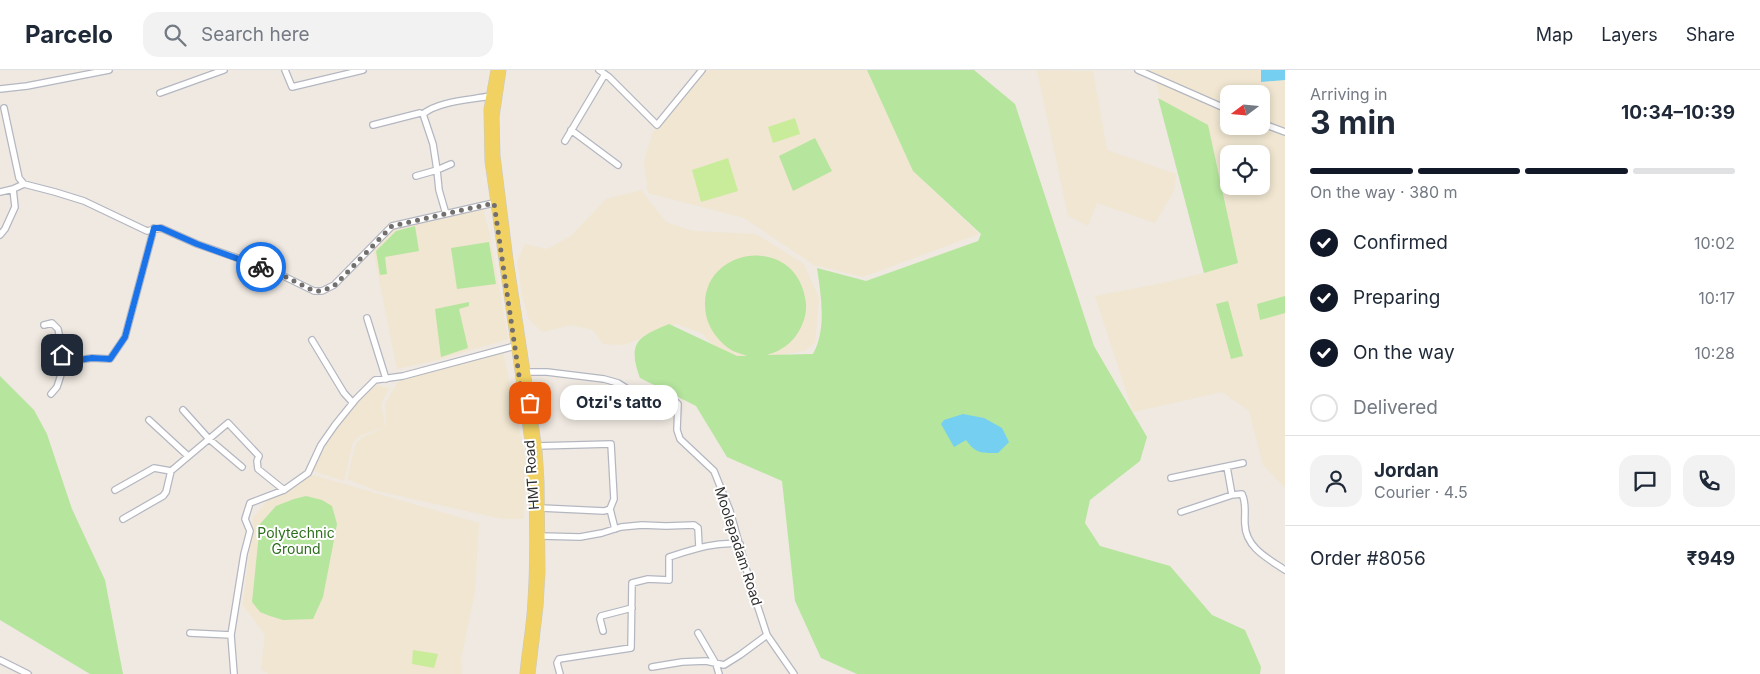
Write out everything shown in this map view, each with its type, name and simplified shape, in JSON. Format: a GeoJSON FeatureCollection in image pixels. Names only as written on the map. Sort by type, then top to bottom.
{"type":"FeatureCollection","features":[{"type":"Feature","properties":{"kind":"main road","name":"HMT Road"},"geometry":{"type":"LineString","coordinates":[[495,70],[487,123],[488,142],[516,326],[526,372],[531,455],[534,525],[532,602],[524,674]]}},
{"type":"Feature","properties":{"kind":"main road","name":"HMT Road"},"geometry":{"type":"LineString","coordinates":[[498,202],[494,128],[502,70]]}},
{"type":"Feature","properties":{"kind":"main road","name":"HMT Road"},"geometry":{"type":"LineString","coordinates":[[516,326],[515,346],[537,446],[541,508],[539,606],[531,674]]}},
{"type":"Feature","properties":{"kind":"street"},"geometry":{"type":"LineString","coordinates":[[0,89],[26,86],[80,72],[109,70]]}},
{"type":"Feature","properties":{"kind":"street"},"geometry":{"type":"LineString","coordinates":[[160,93],[224,70]]}},
{"type":"Feature","properties":{"kind":"street"},"geometry":{"type":"LineString","coordinates":[[285,70],[292,87],[363,70]]}},
{"type":"Feature","properties":{"kind":"street"},"geometry":{"type":"LineString","coordinates":[[599,70],[657,125],[702,70]]}},
{"type":"Feature","properties":{"kind":"street"},"geometry":{"type":"LineString","coordinates":[[1138,70],[1220,106]]}},
{"type":"Feature","properties":{"kind":"street"},"geometry":{"type":"LineString","coordinates":[[565,141],[605,74]]}},
{"type":"Feature","properties":{"kind":"street"},"geometry":{"type":"LineString","coordinates":[[372,125],[420,113],[423,114],[442,105],[490,96]]}},
{"type":"Feature","properties":{"kind":"street"},"geometry":{"type":"LineString","coordinates":[[4,108],[18,178],[24,184],[84,202],[147,231],[161,228],[197,244],[270,269],[314,291],[322,291],[334,286],[392,226],[498,202]]}},
{"type":"Feature","properties":{"kind":"street"},"geometry":{"type":"LineString","coordinates":[[423,114],[433,144],[439,190],[446,214]]}},
{"type":"Feature","properties":{"kind":"street"},"geometry":{"type":"LineString","coordinates":[[1270,126],[1285,132]]}},
{"type":"Feature","properties":{"kind":"street"},"geometry":{"type":"LineString","coordinates":[[571,130],[618,165]]}},
{"type":"Feature","properties":{"kind":"street"},"geometry":{"type":"LineString","coordinates":[[416,176],[451,164]]}},
{"type":"Feature","properties":{"kind":"street"},"geometry":{"type":"LineString","coordinates":[[0,192],[24,184]]}},
{"type":"Feature","properties":{"kind":"street"},"geometry":{"type":"LineString","coordinates":[[0,234],[5,229],[15,207],[13,189]]}},
{"type":"Feature","properties":{"kind":"street"},"geometry":{"type":"LineString","coordinates":[[65,362],[92,358],[110,359],[125,337],[154,228]]}},
{"type":"Feature","properties":{"kind":"street"},"geometry":{"type":"LineString","coordinates":[[367,318],[386,379]]}},
{"type":"Feature","properties":{"kind":"street"},"geometry":{"type":"LineString","coordinates":[[44,325],[52,323],[58,329],[65,362],[57,387],[51,394]]}},
{"type":"Feature","properties":{"kind":"street"},"geometry":{"type":"LineString","coordinates":[[312,340],[344,393],[353,403]]}},
{"type":"Feature","properties":{"kind":"street"},"geometry":{"type":"LineString","coordinates":[[234,674],[230,635],[250,530],[245,519],[250,503],[284,490],[308,473],[321,445],[353,403],[376,380],[403,376],[515,346]]}},
{"type":"Feature","properties":{"kind":"street","name":"Moolepadam Road"},"geometry":{"type":"LineString","coordinates":[[526,372],[546,372],[604,378],[618,383],[629,392],[674,400],[678,404],[677,430],[680,439],[714,471],[730,511],[767,634],[794,674]]}},
{"type":"Feature","properties":{"kind":"street"},"geometry":{"type":"LineString","coordinates":[[183,410],[209,439],[242,467]]}},
{"type":"Feature","properties":{"kind":"street"},"geometry":{"type":"LineString","coordinates":[[149,420],[188,456]]}},
{"type":"Feature","properties":{"kind":"street"},"geometry":{"type":"LineString","coordinates":[[124,520],[163,496],[166,492],[171,471],[228,423],[259,456],[257,461],[258,469],[284,490]]}},
{"type":"Feature","properties":{"kind":"street"},"geometry":{"type":"LineString","coordinates":[[537,446],[611,444],[614,499],[610,509],[616,529]]}},
{"type":"Feature","properties":{"kind":"street"},"geometry":{"type":"LineString","coordinates":[[1170,478],[1243,463]]}},
{"type":"Feature","properties":{"kind":"street"},"geometry":{"type":"LineString","coordinates":[[1227,467],[1232,495]]}},
{"type":"Feature","properties":{"kind":"street"},"geometry":{"type":"LineString","coordinates":[[115,490],[154,468],[171,471]]}},
{"type":"Feature","properties":{"kind":"street"},"geometry":{"type":"LineString","coordinates":[[1181,512],[1232,495],[1242,494],[1248,540],[1257,550],[1285,570]]}},
{"type":"Feature","properties":{"kind":"street"},"geometry":{"type":"LineString","coordinates":[[541,508],[604,511],[610,509]]}},
{"type":"Feature","properties":{"kind":"street"},"geometry":{"type":"LineString","coordinates":[[541,536],[580,537],[642,525],[694,525],[698,528],[699,547]]}},
{"type":"Feature","properties":{"kind":"street"},"geometry":{"type":"LineString","coordinates":[[560,674],[557,663],[559,659],[630,648],[632,583],[648,579],[669,580],[669,556],[699,547],[730,543],[740,544]]}},
{"type":"Feature","properties":{"kind":"street"},"geometry":{"type":"LineString","coordinates":[[603,631],[601,616],[632,608]]}},
{"type":"Feature","properties":{"kind":"street"},"geometry":{"type":"LineString","coordinates":[[190,633],[230,635]]}},
{"type":"Feature","properties":{"kind":"street"},"geometry":{"type":"LineString","coordinates":[[698,633],[716,664],[719,674]]}},
{"type":"Feature","properties":{"kind":"street"},"geometry":{"type":"LineString","coordinates":[[652,667],[706,661],[716,664],[727,664],[767,634]]}},
{"type":"Feature","properties":{"kind":"street"},"geometry":{"type":"LineString","coordinates":[[0,660],[28,674]]}},
{"type":"Feature","properties":{"kind":"shaded area"},"geometry":{"type":"Polygon","coordinates":[[[706,70],[867,70],[913,171],[979,234],[863,277],[814,265],[744,218],[648,193],[644,162],[652,134],[672,106],[706,70]]]}},
{"type":"Feature","properties":{"kind":"shaded area"},"geometry":{"type":"Polygon","coordinates":[[[1037,70],[1093,71],[1107,150],[1176,174],[1174,191],[1155,223],[1097,203],[1088,226],[1068,216],[1037,70]]]}},
{"type":"Feature","properties":{"kind":"shaded area"},"geometry":{"type":"Polygon","coordinates":[[[1138,70],[1285,70],[1285,488],[1263,465],[1249,411],[1222,392],[1133,412],[1095,296],[1204,273],[1155,78],[1138,70]]]}},
{"type":"Feature","properties":{"kind":"shaded area"},"geometry":{"type":"Polygon","coordinates":[[[641,190],[666,222],[693,231],[756,234],[804,264],[819,298],[815,343],[804,351],[749,360],[720,352],[703,334],[677,324],[624,345],[603,344],[593,330],[571,325],[543,332],[529,320],[522,295],[517,262],[525,244],[547,249],[571,236],[606,199],[641,190]]]}},
{"type":"Feature","properties":{"kind":"shaded area"},"geometry":{"type":"Polygon","coordinates":[[[483,209],[490,235],[508,339],[437,360],[397,369],[373,250],[394,228],[483,209]]]}},
{"type":"Feature","properties":{"kind":"shaded area"},"geometry":{"type":"Polygon","coordinates":[[[503,352],[526,461],[524,519],[502,519],[377,491],[347,479],[356,443],[363,437],[386,427],[385,404],[399,380],[503,352]]]}},
{"type":"Feature","properties":{"kind":"shaded area"},"geometry":{"type":"Polygon","coordinates":[[[375,385],[389,388],[381,404],[385,427],[359,436],[353,442],[344,481],[313,471],[328,440],[350,410],[375,385]]]}},
{"type":"Feature","properties":{"kind":"shaded area"},"geometry":{"type":"Polygon","coordinates":[[[313,475],[479,523],[475,591],[461,660],[462,674],[268,674],[261,669],[265,635],[243,605],[253,518],[267,501],[313,475]]]}},
{"type":"Feature","properties":{"kind":"green space"},"geometry":{"type":"Polygon","coordinates":[[[867,70],[974,70],[1015,104],[1094,346],[1147,437],[1140,461],[1090,500],[1085,523],[1100,546],[1170,566],[1212,615],[1245,630],[1261,667],[1260,674],[857,674],[821,658],[795,601],[782,481],[727,457],[696,406],[640,378],[636,366],[635,349],[643,337],[669,324],[737,356],[747,356],[729,348],[714,333],[707,319],[706,295],[714,276],[729,263],[747,256],[767,257],[785,264],[799,280],[806,304],[805,318],[796,336],[786,346],[767,355],[813,354],[820,334],[822,312],[817,268],[866,281],[978,241],[981,234],[913,171],[867,70]]]}},
{"type":"Feature","properties":{"kind":"green space"},"geometry":{"type":"Polygon","coordinates":[[[1158,98],[1208,125],[1220,180],[1220,195],[1223,195],[1238,263],[1204,273],[1158,98]]]}},
{"type":"Feature","properties":{"kind":"green space"},"geometry":{"type":"Polygon","coordinates":[[[795,118],[800,134],[773,143],[768,127],[795,118]]]}},
{"type":"Feature","properties":{"kind":"green space"},"geometry":{"type":"Polygon","coordinates":[[[815,138],[832,171],[793,191],[779,156],[815,138]]]}},
{"type":"Feature","properties":{"kind":"green space"},"geometry":{"type":"Polygon","coordinates":[[[728,158],[738,191],[701,202],[692,170],[728,158]]]}},
{"type":"Feature","properties":{"kind":"green space"},"geometry":{"type":"Polygon","coordinates":[[[415,226],[419,251],[385,257],[387,274],[380,275],[376,251],[396,231],[415,226]]]}},
{"type":"Feature","properties":{"kind":"green space"},"geometry":{"type":"Polygon","coordinates":[[[489,242],[496,284],[457,289],[451,248],[489,242]]]}},
{"type":"Feature","properties":{"kind":"green space"},"geometry":{"type":"Polygon","coordinates":[[[1285,296],[1285,313],[1260,320],[1257,304],[1285,296]]]}},
{"type":"Feature","properties":{"kind":"green space"},"geometry":{"type":"Polygon","coordinates":[[[1228,301],[1243,356],[1231,359],[1216,304],[1228,301]]]}},
{"type":"Feature","properties":{"kind":"green space"},"geometry":{"type":"Polygon","coordinates":[[[469,302],[469,306],[459,309],[468,348],[441,357],[435,309],[469,302]]]}},
{"type":"Feature","properties":{"kind":"green space"},"geometry":{"type":"Polygon","coordinates":[[[0,376],[34,410],[47,434],[72,509],[105,580],[123,674],[90,674],[0,620],[0,376]]]}},
{"type":"Feature","properties":{"kind":"green space","name":"Polytechnic Ground"},"geometry":{"type":"Polygon","coordinates":[[[306,496],[322,500],[332,506],[337,524],[323,597],[313,619],[283,620],[260,612],[252,602],[260,524],[276,506],[306,496]]]}},
{"type":"Feature","properties":{"kind":"green space"},"geometry":{"type":"Polygon","coordinates":[[[413,650],[438,654],[434,668],[412,664],[413,650]]]}},
{"type":"Feature","properties":{"kind":"water"},"geometry":{"type":"Polygon","coordinates":[[[1261,70],[1285,70],[1285,80],[1261,82],[1261,70]]]}},
{"type":"Feature","properties":{"kind":"water"},"geometry":{"type":"Polygon","coordinates":[[[963,414],[984,418],[1002,428],[1009,442],[998,453],[980,452],[973,448],[966,440],[954,447],[941,424],[944,420],[963,414]]]}},
{"type":"Feature","properties":{"kind":"way so far"},"geometry":{"type":"LineString","coordinates":[[261,267],[270,269],[314,291],[322,291],[334,286],[392,226],[494,203],[524,410],[531,409],[530,403]]}},
{"type":"Feature","properties":{"kind":"place","name":"Otzi's tatto"},"geometry":{"type":"Point","coordinates":[530,403]}},
{"type":"Feature","properties":{"kind":"route"},"geometry":{"type":"LineString","coordinates":[[62,355],[65,362],[92,358],[110,359],[125,337],[154,228],[161,228],[197,244],[261,267]]}}]}
